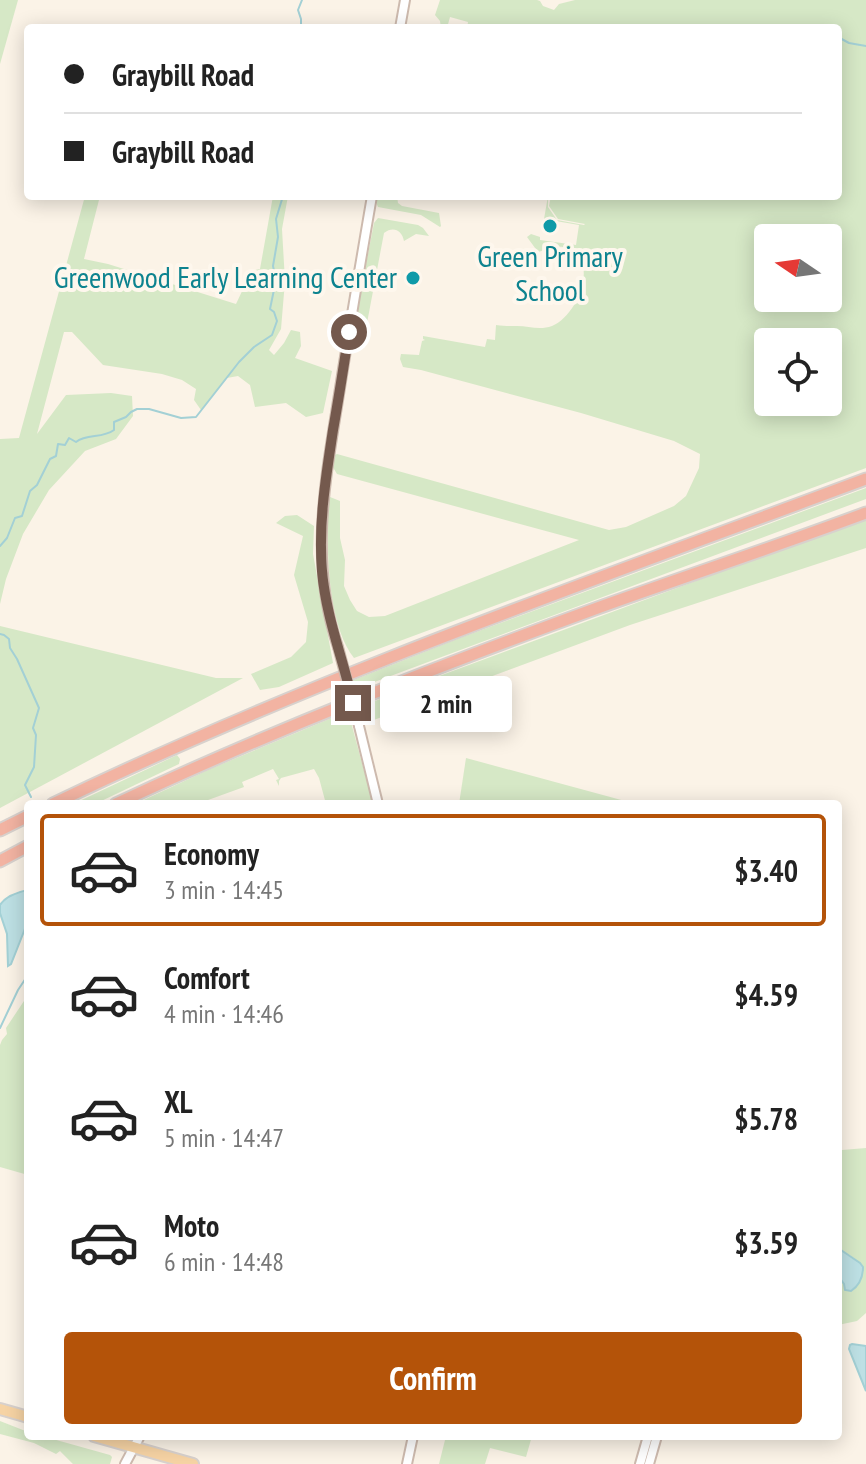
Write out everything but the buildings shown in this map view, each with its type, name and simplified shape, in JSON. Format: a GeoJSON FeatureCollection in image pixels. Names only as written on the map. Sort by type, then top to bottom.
{"type":"FeatureCollection","features":[{"type":"Feature","properties":{"kind":"highway"},"geometry":{"type":"LineString","coordinates":[[62,800],[239,718],[394,655],[866,479]]}},
{"type":"Feature","properties":{"kind":"highway"},"geometry":{"type":"LineString","coordinates":[[125,800],[427,671],[866,513]]}},
{"type":"Feature","properties":{"kind":"highway"},"geometry":{"type":"LineString","coordinates":[[0,830],[24,818]]}},
{"type":"Feature","properties":{"kind":"highway"},"geometry":{"type":"LineString","coordinates":[[0,861],[24,848]]}},
{"type":"Feature","properties":{"kind":"main road"},"geometry":{"type":"LineString","coordinates":[[0,1409],[24,1416]]}},
{"type":"Feature","properties":{"kind":"main road"},"geometry":{"type":"LineString","coordinates":[[109,1440],[193,1464]]}},
{"type":"Feature","properties":{"kind":"street"},"geometry":{"type":"LineString","coordinates":[[401,24],[405,0]]}},
{"type":"Feature","properties":{"kind":"street"},"geometry":{"type":"LineString","coordinates":[[371,200],[321,528],[326,599],[377,800]]}},
{"type":"Feature","properties":{"kind":"street"},"geometry":{"type":"LineString","coordinates":[[125,1464],[138,1440]]}},
{"type":"Feature","properties":{"kind":"street"},"geometry":{"type":"LineString","coordinates":[[404,1464],[412,1440]]}},
{"type":"Feature","properties":{"kind":"street"},"geometry":{"type":"LineString","coordinates":[[640,1464],[647,1440]]}},
{"type":"Feature","properties":{"kind":"street"},"geometry":{"type":"LineString","coordinates":[[649,1464],[656,1440]]}},
{"type":"Feature","properties":{"kind":"green space"},"geometry":{"type":"Polygon","coordinates":[[[0,0],[18,0],[0,64],[0,0]]]}},
{"type":"Feature","properties":{"kind":"green space"},"geometry":{"type":"Polygon","coordinates":[[[440,0],[537,0],[554,10],[559,4],[575,0],[866,0],[866,468],[354,658],[338,625],[333,604],[328,539],[330,497],[340,501],[344,586],[357,611],[369,617],[385,616],[579,540],[337,474],[331,464],[333,456],[337,454],[609,530],[626,527],[674,506],[686,496],[699,468],[700,454],[674,441],[581,413],[403,367],[401,354],[419,355],[422,341],[425,340],[423,336],[485,347],[487,339],[495,340],[496,325],[552,326],[571,310],[582,285],[582,261],[575,252],[563,247],[538,252],[527,237],[531,234],[540,237],[540,240],[576,245],[579,225],[544,219],[547,200],[548,207],[557,220],[584,225],[558,219],[549,206],[550,200],[842,200],[842,24],[468,24],[450,17],[448,24],[440,24],[435,15],[440,0]]]}},
{"type":"Feature","properties":{"kind":"green space"},"geometry":{"type":"Polygon","coordinates":[[[84,200],[99,200],[84,259],[236,304],[244,287],[246,272],[260,269],[272,200],[287,200],[282,229],[285,281],[281,329],[269,350],[274,355],[291,330],[300,332],[301,346],[295,358],[332,371],[323,413],[306,417],[286,403],[255,407],[250,385],[238,376],[227,378],[201,410],[194,400],[196,389],[182,380],[103,365],[72,332],[64,332],[37,434],[66,395],[111,393],[132,396],[133,416],[116,439],[85,451],[49,490],[23,534],[0,604],[0,439],[19,438],[84,200]]]}},
{"type":"Feature","properties":{"kind":"green space"},"geometry":{"type":"Polygon","coordinates":[[[375,200],[398,200],[402,206],[439,213],[441,226],[421,215],[378,207],[375,200]]]}},
{"type":"Feature","properties":{"kind":"green space"},"geometry":{"type":"Polygon","coordinates":[[[378,218],[418,225],[429,236],[416,234],[404,241],[397,230],[384,233],[367,323],[362,329],[355,321],[374,223],[378,218]]]}},
{"type":"Feature","properties":{"kind":"green space"},"geometry":{"type":"Polygon","coordinates":[[[866,488],[866,499],[353,690],[351,681],[457,639],[866,488]]]}},
{"type":"Feature","properties":{"kind":"green space"},"geometry":{"type":"Polygon","coordinates":[[[297,515],[314,526],[313,554],[333,663],[279,687],[260,690],[251,674],[291,657],[306,642],[308,622],[294,575],[303,536],[276,523],[285,516],[297,515]]]}},
{"type":"Feature","properties":{"kind":"green space"},"geometry":{"type":"Polygon","coordinates":[[[866,518],[866,548],[630,625],[363,724],[358,708],[404,689],[866,518]]]}},
{"type":"Feature","properties":{"kind":"green space"},"geometry":{"type":"Polygon","coordinates":[[[0,626],[216,678],[243,678],[0,808],[0,626]]]}},
{"type":"Feature","properties":{"kind":"green space"},"geometry":{"type":"Polygon","coordinates":[[[348,711],[372,800],[325,800],[314,769],[281,778],[279,786],[273,769],[242,782],[244,787],[208,800],[144,800],[348,711]]]}},
{"type":"Feature","properties":{"kind":"green space"},"geometry":{"type":"Polygon","coordinates":[[[177,755],[180,759],[179,764],[103,800],[81,800],[177,755]]]}},
{"type":"Feature","properties":{"kind":"green space"},"geometry":{"type":"Polygon","coordinates":[[[466,758],[621,800],[460,800],[466,758]]]}},
{"type":"Feature","properties":{"kind":"green space"},"geometry":{"type":"Polygon","coordinates":[[[24,1001],[24,1174],[0,1167],[0,1045],[7,1034],[6,1028],[24,1001]]]}},
{"type":"Feature","properties":{"kind":"green space"},"geometry":{"type":"Polygon","coordinates":[[[866,1148],[866,1313],[857,1321],[842,1324],[842,1281],[844,1284],[863,1273],[858,1261],[842,1251],[842,1150],[866,1148]]]}},
{"type":"Feature","properties":{"kind":"green space"},"geometry":{"type":"Polygon","coordinates":[[[0,1421],[24,1430],[24,1440],[56,1440],[112,1457],[110,1464],[73,1464],[60,1451],[56,1454],[34,1443],[0,1434],[0,1421]]]}},
{"type":"Feature","properties":{"kind":"green space"},"geometry":{"type":"Polygon","coordinates":[[[445,1440],[531,1440],[526,1457],[490,1448],[485,1464],[439,1464],[445,1440]]]}},
{"type":"Feature","properties":{"kind":"water"},"geometry":{"type":"Polygon","coordinates":[[[24,891],[24,931],[8,966],[7,934],[0,905],[12,895],[24,891]]]}},
{"type":"Feature","properties":{"kind":"water"},"geometry":{"type":"Polygon","coordinates":[[[842,1251],[863,1267],[857,1286],[851,1291],[845,1290],[842,1251]]]}},
{"type":"Feature","properties":{"kind":"water"},"geometry":{"type":"Polygon","coordinates":[[[852,1344],[866,1346],[866,1391],[849,1349],[852,1344]]]}},
{"type":"Feature","properties":{"kind":"waterway"},"geometry":{"type":"LineString","coordinates":[[301,24],[298,10],[302,0]]}},
{"type":"Feature","properties":{"kind":"waterway"},"geometry":{"type":"LineString","coordinates":[[842,39],[866,46]]}},
{"type":"Feature","properties":{"kind":"waterway"},"geometry":{"type":"LineString","coordinates":[[0,546],[15,518],[22,516],[30,491],[37,485],[50,459],[56,456],[58,444],[65,445],[69,438],[76,442],[109,433],[114,430],[114,422],[137,409],[149,409],[181,418],[196,417],[239,362],[272,335],[277,321],[270,309],[276,280],[273,266],[278,237],[276,219],[282,200]]}},
{"type":"Feature","properties":{"kind":"waterway"},"geometry":{"type":"LineString","coordinates":[[0,634],[9,639],[10,648],[39,708],[33,728],[36,735],[34,767],[25,785],[31,797]]}},
{"type":"Feature","properties":{"kind":"waterway"},"geometry":{"type":"LineString","coordinates":[[0,1028],[24,981]]}},
{"type":"Feature","properties":{"kind":"place","name":"Green Primary School"},"geometry":{"type":"Point","coordinates":[550,226]}},
{"type":"Feature","properties":{"kind":"place","name":"Greenwood Early Learning Center"},"geometry":{"type":"Point","coordinates":[413,278]}},
{"type":"Feature","properties":{"kind":"route"},"geometry":{"type":"LineString","coordinates":[[349,332],[326,475],[321,528],[326,599],[353,703]]}}]}
